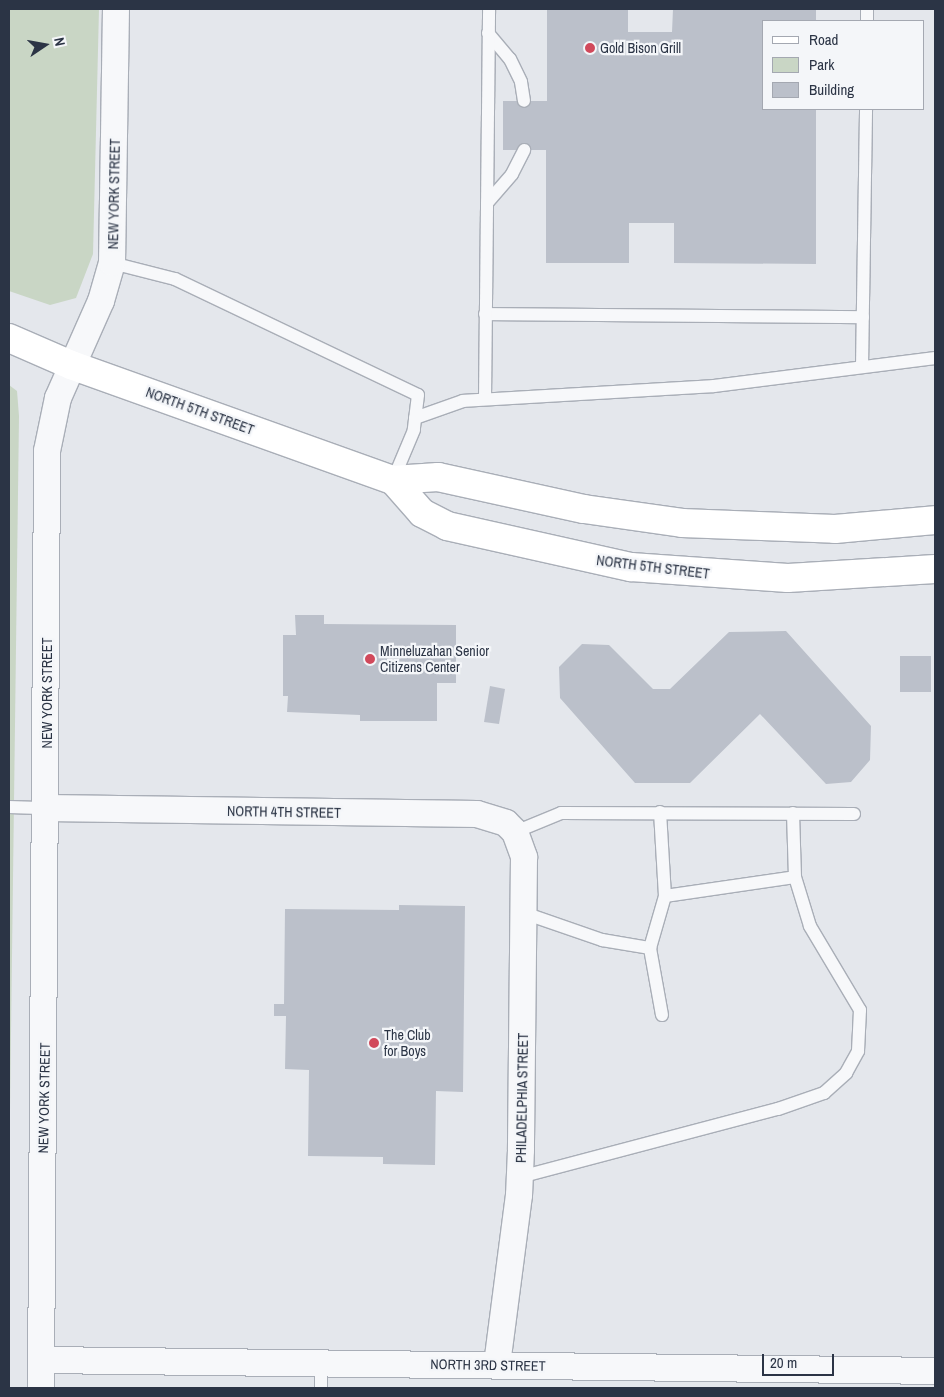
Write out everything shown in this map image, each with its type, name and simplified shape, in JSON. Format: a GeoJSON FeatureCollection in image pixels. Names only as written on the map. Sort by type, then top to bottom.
{"type":"FeatureCollection","features":[{"type":"Feature","properties":{"kind":"main road","name":"NORTH 5TH STREET"},"geometry":{"type":"LineString","coordinates":[[9,338],[71,365],[393,480],[438,477],[584,509],[682,524],[835,529],[935,520]]}},
{"type":"Feature","properties":{"kind":"main road","name":"NORTH 5TH STREET"},"geometry":{"type":"LineString","coordinates":[[393,480],[422,513],[447,526],[631,567],[788,578],[935,569]]}},
{"type":"Feature","properties":{"kind":"street","name":"NEW YORK STREET"},"geometry":{"type":"LineString","coordinates":[[41,1388],[47,808],[48,451],[58,398],[100,301],[112,263],[116,9]]}},
{"type":"Feature","properties":{"kind":"street","name":"NORTH 4TH STREET"},"geometry":{"type":"LineString","coordinates":[[47,808],[477,814],[506,823],[515,832]]}},
{"type":"Feature","properties":{"kind":"street","name":"PHILADELPHIA STREET"},"geometry":{"type":"LineString","coordinates":[[497,1365],[520,1177],[524,857],[515,832]]}},
{"type":"Feature","properties":{"kind":"street","name":"NORTH 3RD STREET"},"geometry":{"type":"LineString","coordinates":[[41,1360],[321,1376],[497,1365],[935,1371]]}},
{"type":"Feature","properties":{"kind":"lane"},"geometry":{"type":"LineString","coordinates":[[484,399],[489,9]]}},
{"type":"Feature","properties":{"kind":"lane"},"geometry":{"type":"LineString","coordinates":[[488,33],[510,59],[521,82],[524,101]]}},
{"type":"Feature","properties":{"kind":"lane"},"geometry":{"type":"LineString","coordinates":[[862,368],[866,110]]}},
{"type":"Feature","properties":{"kind":"lane"},"geometry":{"type":"LineString","coordinates":[[487,203],[512,174],[524,150]]}},
{"type":"Feature","properties":{"kind":"lane"},"geometry":{"type":"LineString","coordinates":[[112,263],[175,279],[418,394],[415,418],[393,480]]}},
{"type":"Feature","properties":{"kind":"lane"},"geometry":{"type":"LineString","coordinates":[[485,314],[863,317]]}},
{"type":"Feature","properties":{"kind":"lane"},"geometry":{"type":"LineString","coordinates":[[415,418],[463,401],[714,386],[935,358]]}},
{"type":"Feature","properties":{"kind":"lane"},"geometry":{"type":"LineString","coordinates":[[9,807],[47,808]]}},
{"type":"Feature","properties":{"kind":"lane"},"geometry":{"type":"LineString","coordinates":[[660,812],[665,896],[650,948],[662,1015]]}},
{"type":"Feature","properties":{"kind":"lane"},"geometry":{"type":"LineString","coordinates":[[515,832],[561,813],[854,814]]}},
{"type":"Feature","properties":{"kind":"lane"},"geometry":{"type":"LineString","coordinates":[[520,1177],[778,1109],[824,1093],[846,1073],[858,1051],[860,1010],[810,926],[795,877],[793,813]]}},
{"type":"Feature","properties":{"kind":"lane"},"geometry":{"type":"LineString","coordinates":[[665,896],[795,877]]}},
{"type":"Feature","properties":{"kind":"lane"},"geometry":{"type":"LineString","coordinates":[[524,913],[602,940],[650,948]]}},
{"type":"Feature","properties":{"kind":"green space"},"geometry":{"type":"Polygon","coordinates":[[[9,9],[99,9],[93,254],[76,298],[50,305],[9,291],[9,9]]]}},
{"type":"Feature","properties":{"kind":"green space"},"geometry":{"type":"Polygon","coordinates":[[[9,385],[17,391],[19,416],[9,1188],[9,385]]]}},
{"type":"Feature","properties":{"kind":"building"},"geometry":{"type":"Polygon","coordinates":[[[547,9],[628,9],[628,32],[672,32],[673,9],[816,9],[816,20],[762,20],[762,110],[816,110],[816,264],[674,263],[674,223],[629,223],[629,263],[546,263],[546,150],[503,150],[503,101],[547,101],[547,9]]]}},
{"type":"Feature","properties":{"kind":"building","name":"Minneluzahan Senior Citizens Center"},"geometry":{"type":"Polygon","coordinates":[[[295,615],[324,615],[324,624],[456,625],[456,683],[437,683],[437,721],[360,721],[360,715],[287,712],[288,696],[283,696],[283,635],[296,635],[295,615]]]}},
{"type":"Feature","properties":{"kind":"building"},"geometry":{"type":"Polygon","coordinates":[[[786,631],[871,726],[870,760],[851,782],[826,784],[760,714],[690,783],[635,783],[560,698],[559,667],[582,644],[609,645],[653,689],[670,689],[729,632],[786,631]]]}},
{"type":"Feature","properties":{"kind":"building"},"geometry":{"type":"Polygon","coordinates":[[[900,656],[931,656],[931,692],[900,692],[900,656]]]}},
{"type":"Feature","properties":{"kind":"building"},"geometry":{"type":"Polygon","coordinates":[[[490,686],[505,689],[499,724],[484,722],[490,686]]]}},
{"type":"Feature","properties":{"kind":"building","name":"The Club for Boys"},"geometry":{"type":"Polygon","coordinates":[[[399,905],[465,906],[463,1092],[436,1091],[435,1165],[383,1164],[383,1157],[308,1156],[309,1070],[285,1069],[286,1016],[274,1016],[274,1004],[284,1004],[285,909],[399,910],[399,905]]]}},
{"type":"Feature","properties":{"kind":"place","name":"Gold Bison Grill"},"geometry":{"type":"Point","coordinates":[590,48]}},
{"type":"Feature","properties":{"kind":"place","name":"Minneluzahan Senior Citizens Center"},"geometry":{"type":"Point","coordinates":[370,659]}},
{"type":"Feature","properties":{"kind":"place","name":"The Club for Boys"},"geometry":{"type":"Point","coordinates":[374,1043]}}]}
